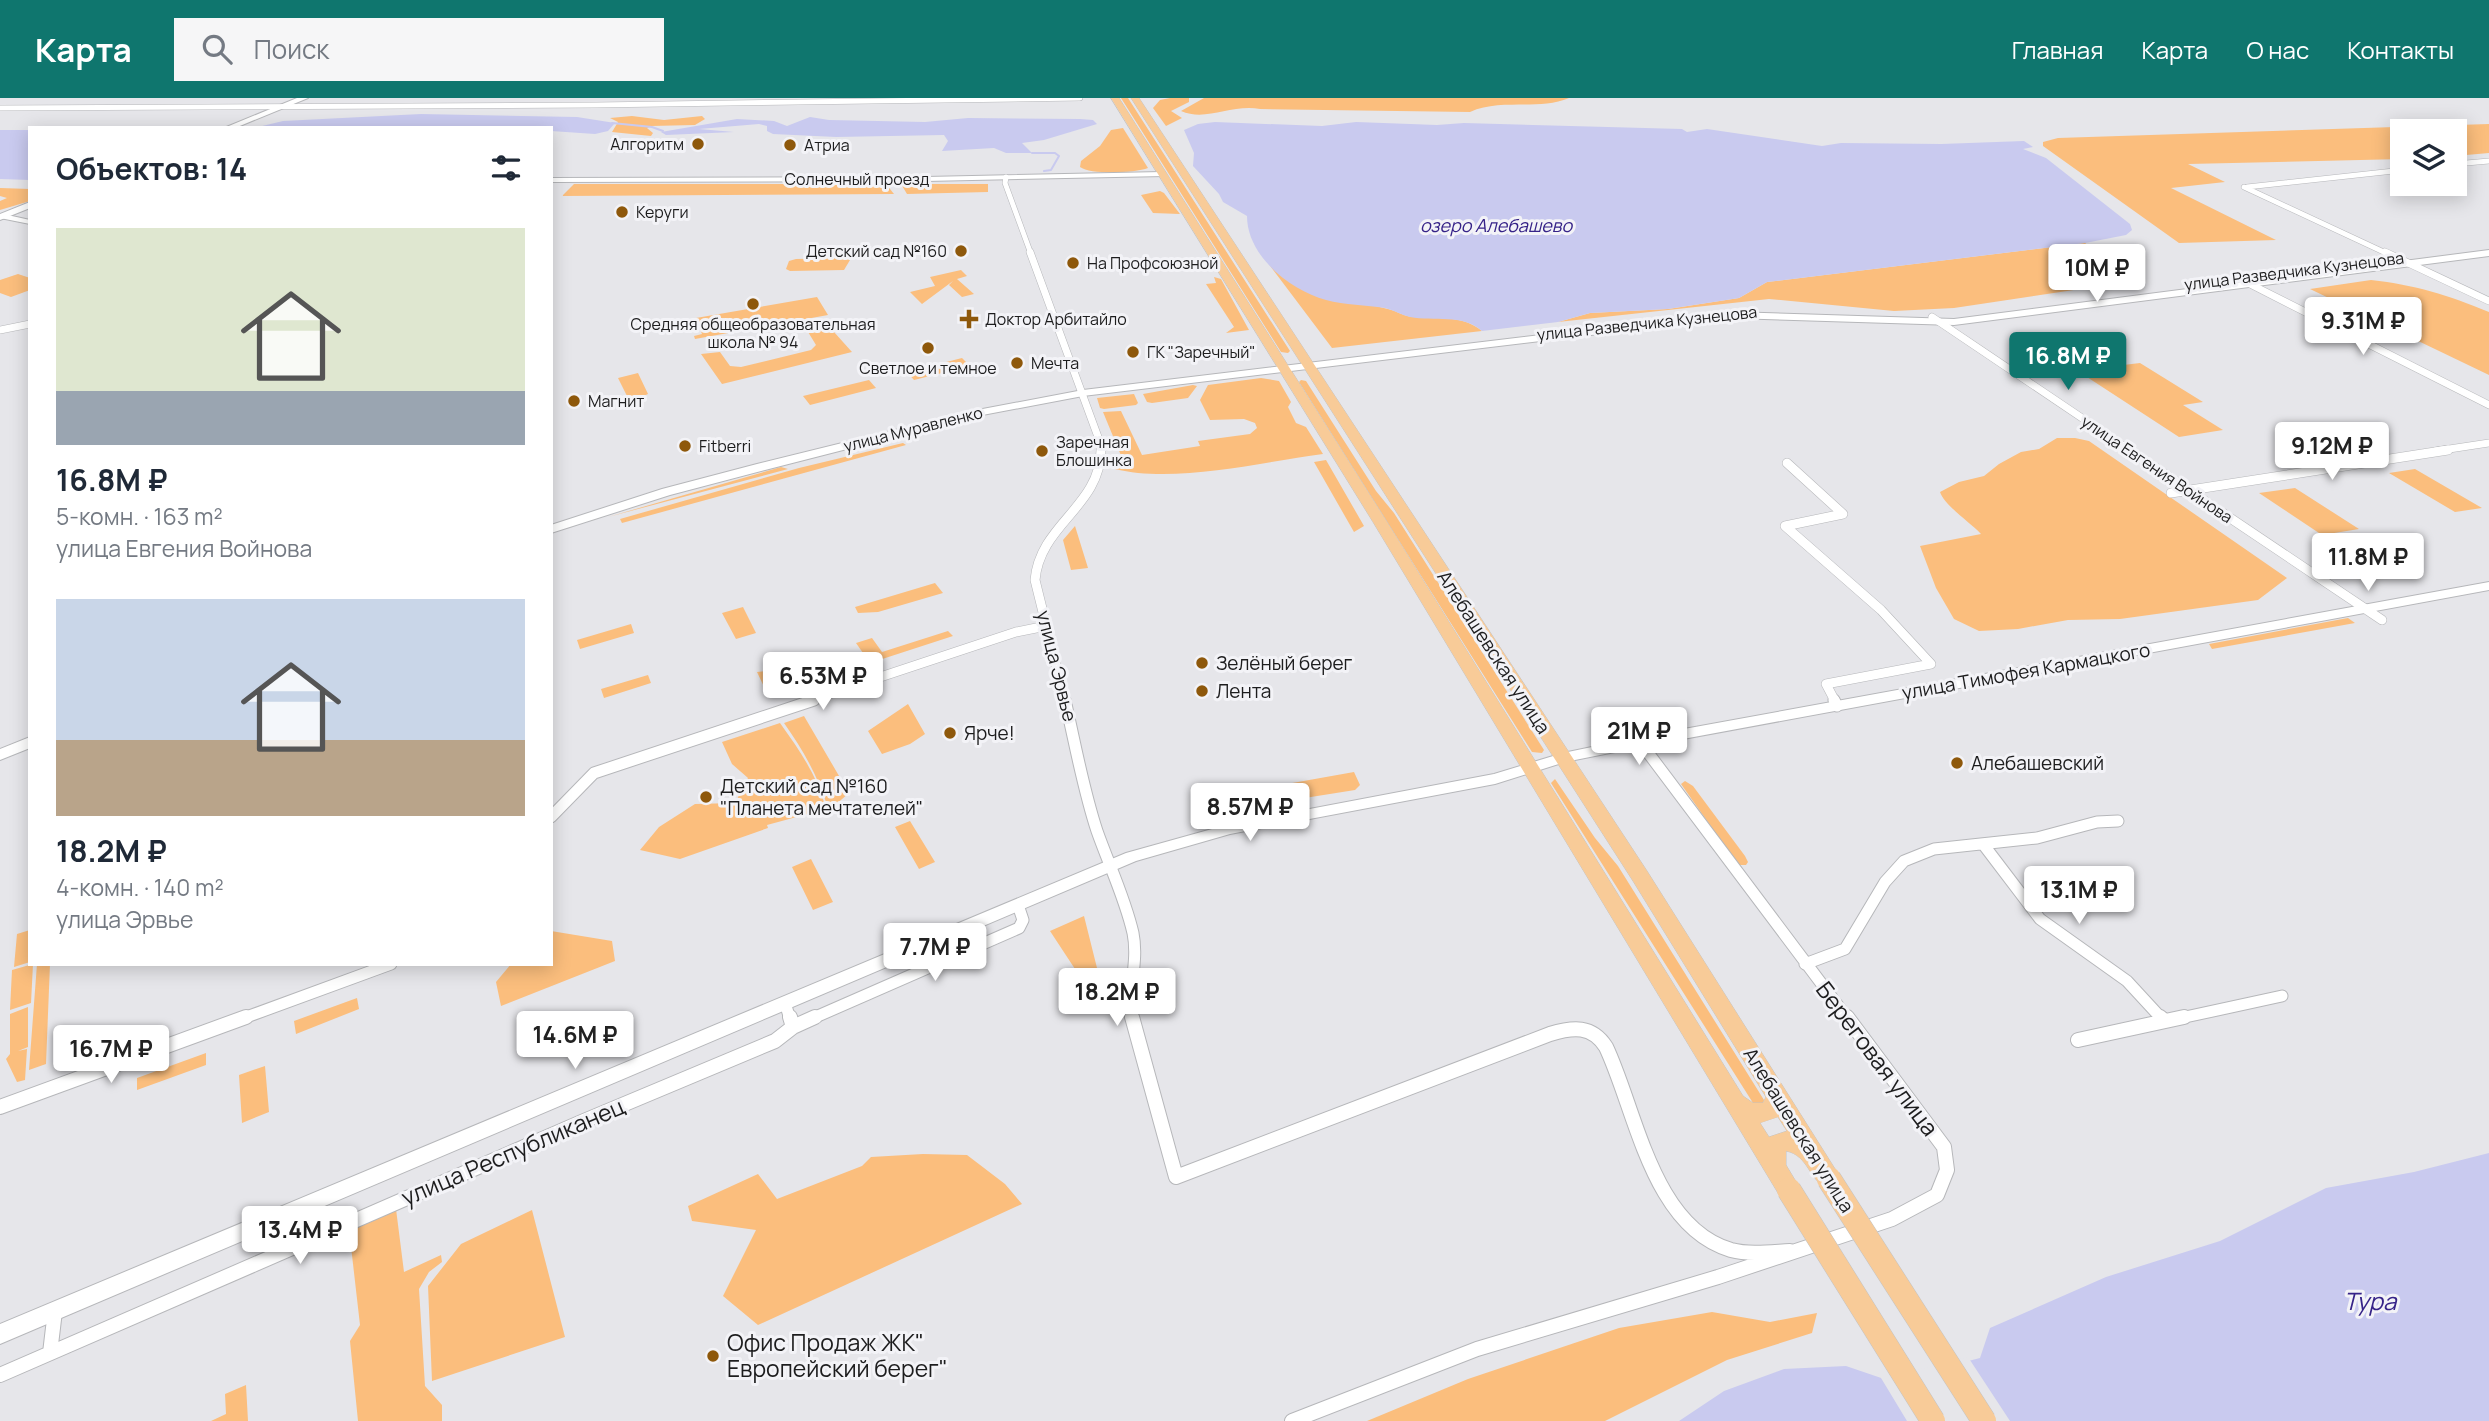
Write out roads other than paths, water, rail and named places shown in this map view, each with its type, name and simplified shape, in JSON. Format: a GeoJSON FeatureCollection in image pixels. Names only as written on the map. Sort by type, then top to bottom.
{"type":"FeatureCollection","features":[{"type":"Feature","properties":{"kind":"main road"},"geometry":{"type":"LineString","coordinates":[[286,104],[298,98]]}},
{"type":"Feature","properties":{"kind":"main road"},"geometry":{"type":"LineString","coordinates":[[233,126],[304,98]]}},
{"type":"Feature","properties":{"kind":"main road","name":"Алебашевская улица"},"geometry":{"type":"LineString","coordinates":[[1115,98],[1933,1421]]}},
{"type":"Feature","properties":{"kind":"main road","name":"Алебашевская улица"},"geometry":{"type":"LineString","coordinates":[[1135,98],[1563,758],[1984,1421]]}},
{"type":"Feature","properties":{"kind":"main road"},"geometry":{"type":"LineString","coordinates":[[2,216],[28,206]]}},
{"type":"Feature","properties":{"kind":"main road","name":"улица Разведчика Кузнецова"},"geometry":{"type":"LineString","coordinates":[[1283,368],[1732,315],[1936,320],[2250,284],[2489,248]]}},
{"type":"Feature","properties":{"kind":"main road","name":"улица Разведчика Кузнецова"},"geometry":{"type":"LineString","coordinates":[[1936,320],[2114,294],[2489,253]]}},
{"type":"Feature","properties":{"kind":"main road"},"geometry":{"type":"LineString","coordinates":[[1228,279],[1250,276]]}},
{"type":"Feature","properties":{"kind":"main road"},"geometry":{"type":"LineString","coordinates":[[2114,294],[2110,295],[2111,298],[2125,300]]}},
{"type":"Feature","properties":{"kind":"main road","name":"улица Муравленко"},"geometry":{"type":"LineString","coordinates":[[553,528],[666,492],[996,409],[1083,393],[1283,368]]}},
{"type":"Feature","properties":{"kind":"main road"},"geometry":{"type":"LineString","coordinates":[[0,755],[28,744]]}},
{"type":"Feature","properties":{"kind":"main road"},"geometry":{"type":"LineString","coordinates":[[1734,1100],[1749,1112],[1759,1114],[1775,1107],[1777,1095]]}},
{"type":"Feature","properties":{"kind":"main road"},"geometry":{"type":"LineString","coordinates":[[1783,1179],[1772,1151],[1777,1143],[1797,1143],[1815,1156]]}},
{"type":"Feature","properties":{"kind":"street"},"geometry":{"type":"LineString","coordinates":[[408,106],[419,98]]}},
{"type":"Feature","properties":{"kind":"street"},"geometry":{"type":"LineString","coordinates":[[471,105],[484,98]]}},
{"type":"Feature","properties":{"kind":"street"},"geometry":{"type":"LineString","coordinates":[[596,106],[605,98]]}},
{"type":"Feature","properties":{"kind":"street"},"geometry":{"type":"LineString","coordinates":[[776,103],[780,98]]}},
{"type":"Feature","properties":{"kind":"street"},"geometry":{"type":"LineString","coordinates":[[0,108],[286,104],[596,106],[1080,98]]}},
{"type":"Feature","properties":{"kind":"street"},"geometry":{"type":"LineString","coordinates":[[2467,163],[2488,161]]}},
{"type":"Feature","properties":{"kind":"street"},"geometry":{"type":"LineString","coordinates":[[2390,171],[2244,187],[2489,301]]}},
{"type":"Feature","properties":{"kind":"street","name":"Солнечный проезд"},"geometry":{"type":"LineString","coordinates":[[553,180],[1163,174]]}},
{"type":"Feature","properties":{"kind":"street","name":"улица Эрвье"},"geometry":{"type":"LineString","coordinates":[[1006,177],[1004,183],[1101,445],[1101,460],[1091,489],[1046,543],[1035,572],[1097,830],[1126,908],[1136,958],[1129,1001],[1135,1035],[1176,1177],[1550,1034],[1580,1028],[1592,1032],[1609,1053],[1654,1173],[1665,1193],[1682,1214],[1726,1247],[1750,1253],[1790,1251]]}},
{"type":"Feature","properties":{"kind":"street"},"geometry":{"type":"LineString","coordinates":[[553,190],[563,180]]}},
{"type":"Feature","properties":{"kind":"street"},"geometry":{"type":"LineString","coordinates":[[2,216],[28,222]]}},
{"type":"Feature","properties":{"kind":"street"},"geometry":{"type":"LineString","coordinates":[[2250,284],[2489,405]]}},
{"type":"Feature","properties":{"kind":"street","name":"улица Евгения Войнова"},"geometry":{"type":"LineString","coordinates":[[1936,320],[2382,620]]}},
{"type":"Feature","properties":{"kind":"street"},"geometry":{"type":"LineString","coordinates":[[0,330],[28,324]]}},
{"type":"Feature","properties":{"kind":"street"},"geometry":{"type":"LineString","coordinates":[[2171,493],[2489,443]]}},
{"type":"Feature","properties":{"kind":"street"},"geometry":{"type":"LineString","coordinates":[[1787,463],[1843,514],[1785,526],[1881,610],[1931,664],[1826,684],[1837,706]]}},
{"type":"Feature","properties":{"kind":"street","name":"улица Тимофея Кармацкого"},"geometry":{"type":"LineString","coordinates":[[0,1334],[1164,846],[1230,829],[1532,770],[1563,758],[1640,742],[2489,586]]}},
{"type":"Feature","properties":{"kind":"street"},"geometry":{"type":"LineString","coordinates":[[553,815],[594,773],[1016,632],[1046,626]]}},
{"type":"Feature","properties":{"kind":"street","name":"Береговая улица"},"geometry":{"type":"LineString","coordinates":[[1292,1421],[1477,1349],[1855,1233],[1918,1207],[1937,1195],[1944,1183],[1947,1170],[1944,1147],[1640,742]]}},
{"type":"Feature","properties":{"kind":"street"},"geometry":{"type":"LineString","coordinates":[[1805,964],[1845,948],[1885,882],[1905,861],[1934,849],[2037,838],[2097,822],[2118,821]]}},
{"type":"Feature","properties":{"kind":"street"},"geometry":{"type":"LineString","coordinates":[[1983,844],[2040,919],[2127,981],[2163,1020]]}},
{"type":"Feature","properties":{"kind":"street","name":"улица Республиканец"},"geometry":{"type":"LineString","coordinates":[[0,1375],[584,1121],[775,1041],[793,1027],[1018,928],[1023,920],[1018,905]]}},
{"type":"Feature","properties":{"kind":"street"},"geometry":{"type":"LineString","coordinates":[[0,1107],[386,966]]}},
{"type":"Feature","properties":{"kind":"street"},"geometry":{"type":"LineString","coordinates":[[2078,1040],[2282,996]]}},
{"type":"Feature","properties":{"kind":"street"},"geometry":{"type":"LineString","coordinates":[[785,1003],[793,1027]]}},
{"type":"Feature","properties":{"kind":"street"},"geometry":{"type":"LineString","coordinates":[[50,1353],[55,1311]]}},
{"type":"Feature","properties":{"kind":"water"},"geometry":{"type":"Polygon","coordinates":[[[421,114],[577,117],[615,123],[608,131],[595,134],[553,131],[553,126],[262,126],[283,121],[421,114]]]}},
{"type":"Feature","properties":{"kind":"water"},"geometry":{"type":"Polygon","coordinates":[[[810,117],[829,120],[925,122],[968,118],[1080,119],[1093,120],[1097,124],[1044,140],[1022,143],[1032,153],[1006,153],[994,148],[942,151],[948,141],[944,135],[836,137],[773,134],[767,131],[767,126],[759,124],[699,129],[734,132],[666,135],[661,132],[737,119],[774,121],[787,126],[810,117]]]}},
{"type":"Feature","properties":{"kind":"water","name":"озеро Алебашево"},"geometry":{"type":"Polygon","coordinates":[[[1215,122],[1322,126],[1356,122],[1437,125],[1464,123],[1682,129],[1687,132],[1707,129],[1822,146],[1841,143],[2024,141],[2033,147],[2023,149],[2046,158],[2130,224],[2132,230],[2126,235],[2085,243],[1767,282],[1739,298],[1668,309],[1590,313],[1558,322],[1482,331],[1474,325],[1457,320],[1410,317],[1385,308],[1326,300],[1285,280],[1254,245],[1247,216],[1223,202],[1193,166],[1194,153],[1184,130],[1198,124],[1215,122]]]}},
{"type":"Feature","properties":{"kind":"water"},"geometry":{"type":"Polygon","coordinates":[[[0,130],[28,130],[28,180],[0,179],[0,130]]]}},
{"type":"Feature","properties":{"kind":"water","name":"Тура"},"geometry":{"type":"Polygon","coordinates":[[[2489,1153],[2489,1421],[1679,1421],[1724,1391],[1784,1369],[1846,1366],[1890,1381],[1980,1358],[1990,1328],[2106,1277],[2220,1241],[2326,1188],[2414,1172],[2489,1153]]]}},
{"type":"Feature","properties":{"kind":"waterway"},"geometry":{"type":"LineString","coordinates":[[612,123],[652,127],[663,131]]}},
{"type":"Feature","properties":{"kind":"waterway"},"geometry":{"type":"LineString","coordinates":[[1032,153],[1055,153],[1059,156],[1051,170],[1044,171]]}},
{"type":"Feature","properties":{"kind":"place","name":"Алгоритм"},"geometry":{"type":"Point","coordinates":[698,144]}},
{"type":"Feature","properties":{"kind":"place","name":"Атриа"},"geometry":{"type":"Point","coordinates":[790,145]}},
{"type":"Feature","properties":{"kind":"place","name":"Керуги"},"geometry":{"type":"Point","coordinates":[622,212]}},
{"type":"Feature","properties":{"kind":"place","name":"Детский сад №160"},"geometry":{"type":"Point","coordinates":[961,251]}},
{"type":"Feature","properties":{"kind":"place","name":"На Профсоюзной"},"geometry":{"type":"Point","coordinates":[1073,263]}},
{"type":"Feature","properties":{"kind":"place","name":"Средняя общеобразовательная школа № 94"},"geometry":{"type":"Point","coordinates":[753,304]}},
{"type":"Feature","properties":{"kind":"place","name":"Доктор Арбитайло"},"geometry":{"type":"Point","coordinates":[969,319]}},
{"type":"Feature","properties":{"kind":"place","name":"Светлое и темное"},"geometry":{"type":"Point","coordinates":[928,348]}},
{"type":"Feature","properties":{"kind":"place","name":"ГК \"Заречный\""},"geometry":{"type":"Point","coordinates":[1133,352]}},
{"type":"Feature","properties":{"kind":"place","name":"Мечта"},"geometry":{"type":"Point","coordinates":[1017,363]}},
{"type":"Feature","properties":{"kind":"place","name":"Магнит"},"geometry":{"type":"Point","coordinates":[574,401]}},
{"type":"Feature","properties":{"kind":"place","name":"Fitberri"},"geometry":{"type":"Point","coordinates":[685,446]}},
{"type":"Feature","properties":{"kind":"place","name":"Заречная Блошинка"},"geometry":{"type":"Point","coordinates":[1042,451]}},
{"type":"Feature","properties":{"kind":"place","name":"Зелёный берег"},"geometry":{"type":"Point","coordinates":[1202,663]}},
{"type":"Feature","properties":{"kind":"place","name":"Лента"},"geometry":{"type":"Point","coordinates":[1202,691]}},
{"type":"Feature","properties":{"kind":"place","name":"Ярче!"},"geometry":{"type":"Point","coordinates":[950,733]}},
{"type":"Feature","properties":{"kind":"place","name":"Алебашевский"},"geometry":{"type":"Point","coordinates":[1957,763]}},
{"type":"Feature","properties":{"kind":"place","name":"Детский сад №160 \"Планета мечтателей\""},"geometry":{"type":"Point","coordinates":[706,797]}},
{"type":"Feature","properties":{"kind":"place","name":"Офис Продаж ЖК\" Европейский берег\""},"geometry":{"type":"Point","coordinates":[713,1356]}}]}
